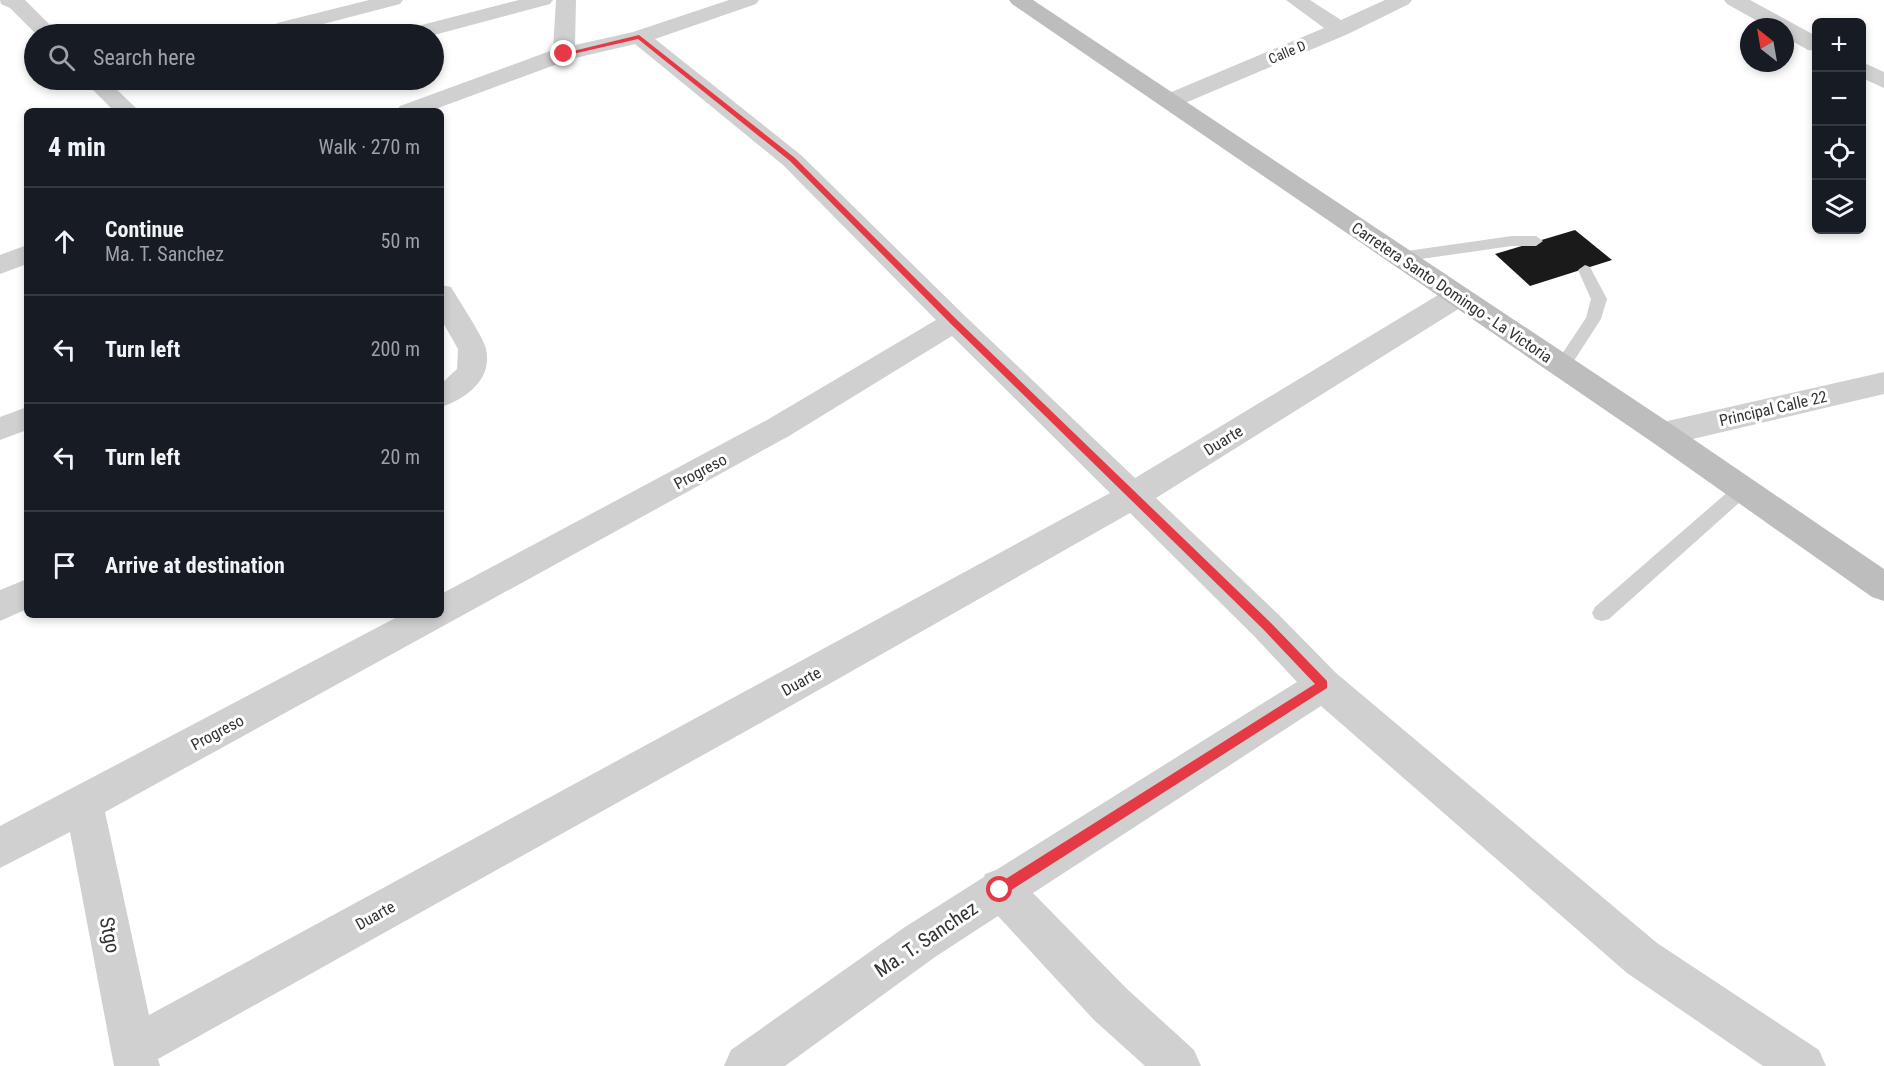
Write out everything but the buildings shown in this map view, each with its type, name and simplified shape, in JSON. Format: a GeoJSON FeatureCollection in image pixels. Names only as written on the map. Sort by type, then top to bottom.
{"type":"FeatureCollection","features":[{"type":"Feature","properties":{"kind":"main road","name":"Carretera Santo Domingo - La Victoria"},"geometry":{"type":"LineString","coordinates":[[1018,0],[1663,434],[1884,586]]}},
{"type":"Feature","properties":{"kind":"street"},"geometry":{"type":"LineString","coordinates":[[300,24],[393,0]]}},
{"type":"Feature","properties":{"kind":"street"},"geometry":{"type":"LineString","coordinates":[[444,26],[543,0]]}},
{"type":"Feature","properties":{"kind":"street"},"geometry":{"type":"LineString","coordinates":[[564,54],[566,0]]}},
{"type":"Feature","properties":{"kind":"street"},"geometry":{"type":"LineString","coordinates":[[416,108],[564,54],[639,37],[749,0]]}},
{"type":"Feature","properties":{"kind":"street"},"geometry":{"type":"LineString","coordinates":[[1296,0],[1340,29]]}},
{"type":"Feature","properties":{"kind":"street","name":"Calle D"},"geometry":{"type":"LineString","coordinates":[[1170,101],[1340,29],[1402,0]]}},
{"type":"Feature","properties":{"kind":"street"},"geometry":{"type":"LineString","coordinates":[[1734,0],[1767,18]]}},
{"type":"Feature","properties":{"kind":"street"},"geometry":{"type":"LineString","coordinates":[[17,1],[39,24]]}},
{"type":"Feature","properties":{"kind":"street"},"geometry":{"type":"LineString","coordinates":[[1794,33],[1812,43]]}},
{"type":"Feature","properties":{"kind":"street"},"geometry":{"type":"LineString","coordinates":[[639,37],[792,160],[954,322],[1134,495],[1323,685],[1642,958],[1803,1066]]}},
{"type":"Feature","properties":{"kind":"street"},"geometry":{"type":"LineString","coordinates":[[1866,71],[1884,81]]}},
{"type":"Feature","properties":{"kind":"street"},"geometry":{"type":"LineString","coordinates":[[105,90],[124,108]]}},
{"type":"Feature","properties":{"kind":"street"},"geometry":{"type":"LineString","coordinates":[[0,265],[24,255]]}},
{"type":"Feature","properties":{"kind":"street","name":"Duarte"},"geometry":{"type":"LineString","coordinates":[[135,1057],[1134,495],[1458,296]]}},
{"type":"Feature","properties":{"kind":"street"},"geometry":{"type":"LineString","coordinates":[[444,299],[472,349],[471,372],[452,391],[444,395]]}},
{"type":"Feature","properties":{"kind":"street","name":"Progreso"},"geometry":{"type":"LineString","coordinates":[[444,609],[778,428],[954,322]]}},
{"type":"Feature","properties":{"kind":"street","name":"Principal Calle 22"},"geometry":{"type":"LineString","coordinates":[[1663,434],[1884,383]]}},
{"type":"Feature","properties":{"kind":"street"},"geometry":{"type":"LineString","coordinates":[[0,429],[24,419]]}},
{"type":"Feature","properties":{"kind":"street"},"geometry":{"type":"LineString","coordinates":[[0,606],[24,594]]}},
{"type":"Feature","properties":{"kind":"street","name":"Progreso"},"geometry":{"type":"LineString","coordinates":[[0,848],[427,618]]}},
{"type":"Feature","properties":{"kind":"street","name":"Ma. T. Sanchez"},"geometry":{"type":"LineString","coordinates":[[747,1066],[920,942],[1323,685]]}},
{"type":"Feature","properties":{"kind":"street","name":"Stgo"},"geometry":{"type":"LineString","coordinates":[[84,804],[135,1057]]}},
{"type":"Feature","properties":{"kind":"street"},"geometry":{"type":"LineString","coordinates":[[1000,890],[1110,1004],[1178,1066]]}},
{"type":"Feature","properties":{"kind":"lane"},"geometry":{"type":"LineString","coordinates":[[1400,257],[1512,241],[1536,241]]}},
{"type":"Feature","properties":{"kind":"lane"},"geometry":{"type":"LineString","coordinates":[[1562,366],[1593,319],[1599,299],[1584,270]]}},
{"type":"Feature","properties":{"kind":"lane"},"geometry":{"type":"LineString","coordinates":[[1602,613],[1743,489]]}},
{"type":"Feature","properties":{"kind":"route"},"geometry":{"type":"LineString","coordinates":[[564,54],[639,37],[792,160],[954,322],[1267,626],[1323,685],[1000,890]]}}]}
